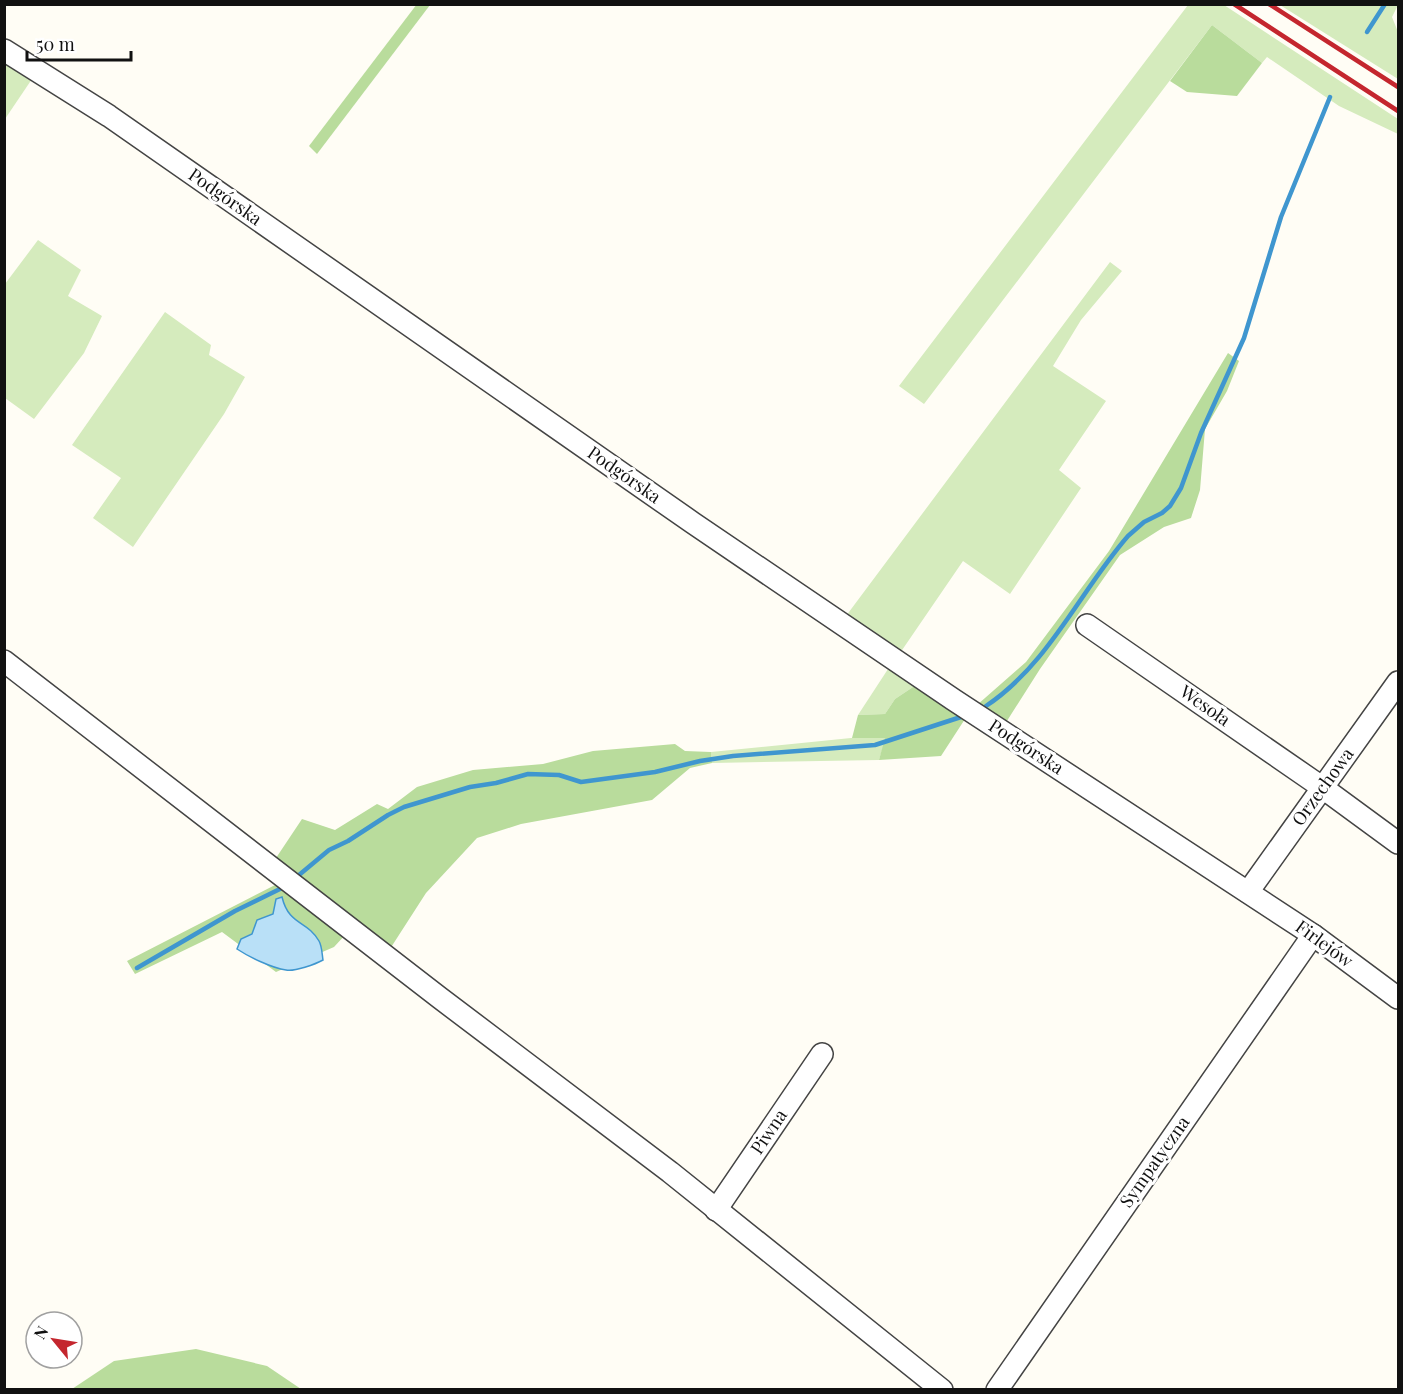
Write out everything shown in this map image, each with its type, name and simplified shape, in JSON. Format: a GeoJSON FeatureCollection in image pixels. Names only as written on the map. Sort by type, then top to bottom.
{"type":"FeatureCollection","features":[{"type":"Feature","properties":{"kind":"street","name":"Podgórska"},"geometry":{"type":"LineString","coordinates":[[4,50],[109,116],[444,350],[934,686],[1248,892]]}},
{"type":"Feature","properties":{"kind":"street","name":"Wesoła"},"geometry":{"type":"LineString","coordinates":[[1087,625],[1323,788],[1398,843]]}},
{"type":"Feature","properties":{"kind":"street"},"geometry":{"type":"LineString","coordinates":[[4,661],[716,1210],[942,1389]]}},
{"type":"Feature","properties":{"kind":"street","name":"Orzechowa"},"geometry":{"type":"LineString","coordinates":[[1248,892],[1396,690]]}},
{"type":"Feature","properties":{"kind":"street","name":"Firlejów"},"geometry":{"type":"LineString","coordinates":[[1248,892],[1313,935],[1398,998]]}},
{"type":"Feature","properties":{"kind":"street","name":"Sympatyczna"},"geometry":{"type":"LineString","coordinates":[[997,1389],[1313,935]]}},
{"type":"Feature","properties":{"kind":"street","name":"Piwna"},"geometry":{"type":"LineString","coordinates":[[716,1210],[822,1054]]}},
{"type":"Feature","properties":{"kind":"green space"},"geometry":{"type":"Polygon","coordinates":[[[417,4],[430,5],[317,154],[309,146],[417,4]]]}},
{"type":"Feature","properties":{"kind":"green space"},"geometry":{"type":"Polygon","coordinates":[[[1188,5],[1224,5],[1398,119],[1398,134],[1339,106],[1267,57],[1262,63],[1212,25],[924,404],[899,386],[1188,5]]]}},
{"type":"Feature","properties":{"kind":"green space"},"geometry":{"type":"Polygon","coordinates":[[[1280,5],[1398,5],[1392,17],[1398,32],[1398,79],[1280,5]]]}},
{"type":"Feature","properties":{"kind":"green space"},"geometry":{"type":"Polygon","coordinates":[[[1212,25],[1262,63],[1237,96],[1187,92],[1170,81],[1212,25]]]}},
{"type":"Feature","properties":{"kind":"green space"},"geometry":{"type":"Polygon","coordinates":[[[5,58],[34,76],[5,119],[5,58]]]}},
{"type":"Feature","properties":{"kind":"green space"},"geometry":{"type":"Polygon","coordinates":[[[38,240],[81,270],[68,296],[102,316],[84,353],[34,419],[5,398],[5,284],[38,240]]]}},
{"type":"Feature","properties":{"kind":"green space"},"geometry":{"type":"Polygon","coordinates":[[[1110,262],[1122,271],[1081,320],[1053,366],[1106,401],[1059,470],[1081,488],[1010,594],[963,561],[898,656],[843,620],[1110,262]]]}},
{"type":"Feature","properties":{"kind":"green space"},"geometry":{"type":"Polygon","coordinates":[[[165,312],[211,345],[209,355],[245,377],[224,414],[133,547],[93,518],[121,478],[72,445],[165,312]]]}},
{"type":"Feature","properties":{"kind":"green space"},"geometry":{"type":"Polygon","coordinates":[[[1228,353],[1239,361],[1227,391],[1205,429],[1200,490],[1191,518],[1164,527],[1120,555],[1040,669],[1005,724],[977,705],[1026,662],[1109,551],[1228,353]]]}},
{"type":"Feature","properties":{"kind":"green space"},"geometry":{"type":"Polygon","coordinates":[[[890,666],[916,685],[895,699],[885,714],[858,715],[890,666]]]}},
{"type":"Feature","properties":{"kind":"green space"},"geometry":{"type":"Polygon","coordinates":[[[916,685],[965,719],[941,756],[879,760],[885,738],[852,738],[858,715],[885,714],[895,699],[916,685]]]}},
{"type":"Feature","properties":{"kind":"green space"},"geometry":{"type":"Polygon","coordinates":[[[851,738],[886,738],[879,760],[712,763],[711,752],[851,738]]]}},
{"type":"Feature","properties":{"kind":"green space"},"geometry":{"type":"Polygon","coordinates":[[[675,744],[685,751],[711,752],[712,763],[690,768],[652,800],[521,824],[477,838],[426,893],[388,952],[274,861],[302,819],[335,830],[377,804],[388,809],[417,787],[473,770],[543,764],[593,751],[675,744]]]}},
{"type":"Feature","properties":{"kind":"green space"},"geometry":{"type":"Polygon","coordinates":[[[277,884],[346,934],[334,947],[276,972],[222,932],[135,974],[127,961],[277,884]]]}},
{"type":"Feature","properties":{"kind":"green space"},"geometry":{"type":"Polygon","coordinates":[[[196,1349],[267,1366],[301,1389],[72,1389],[114,1361],[196,1349]]]}},
{"type":"Feature","properties":{"kind":"water"},"geometry":{"type":"Polygon","coordinates":[[[282,897],[289,913],[309,929],[319,941],[323,960],[299,969],[286,970],[261,962],[237,949],[241,939],[252,934],[257,920],[273,914],[276,899],[282,897]]]}},
{"type":"Feature","properties":{"kind":"waterway"},"geometry":{"type":"LineString","coordinates":[[1367,32],[1385,4]]}},
{"type":"Feature","properties":{"kind":"waterway"},"geometry":{"type":"LineString","coordinates":[[986,706],[1008,689],[1046,648],[1128,536],[1144,522],[1170,506],[1181,488],[1201,433],[1244,338],[1281,217],[1330,97]]}},
{"type":"Feature","properties":{"kind":"waterway"},"geometry":{"type":"LineString","coordinates":[[299,875],[329,850],[348,841],[388,815],[404,807],[470,787],[528,774],[559,775],[581,782],[655,772],[733,756],[875,745],[964,716]]}},
{"type":"Feature","properties":{"kind":"waterway"},"geometry":{"type":"LineString","coordinates":[[137,968],[235,911],[284,887]]}},
{"type":"Feature","properties":{"kind":"railway"},"geometry":{"type":"LineString","coordinates":[[1234,4],[1398,111]]}},
{"type":"Feature","properties":{"kind":"railway"},"geometry":{"type":"LineString","coordinates":[[1269,4],[1398,87]]}}]}
